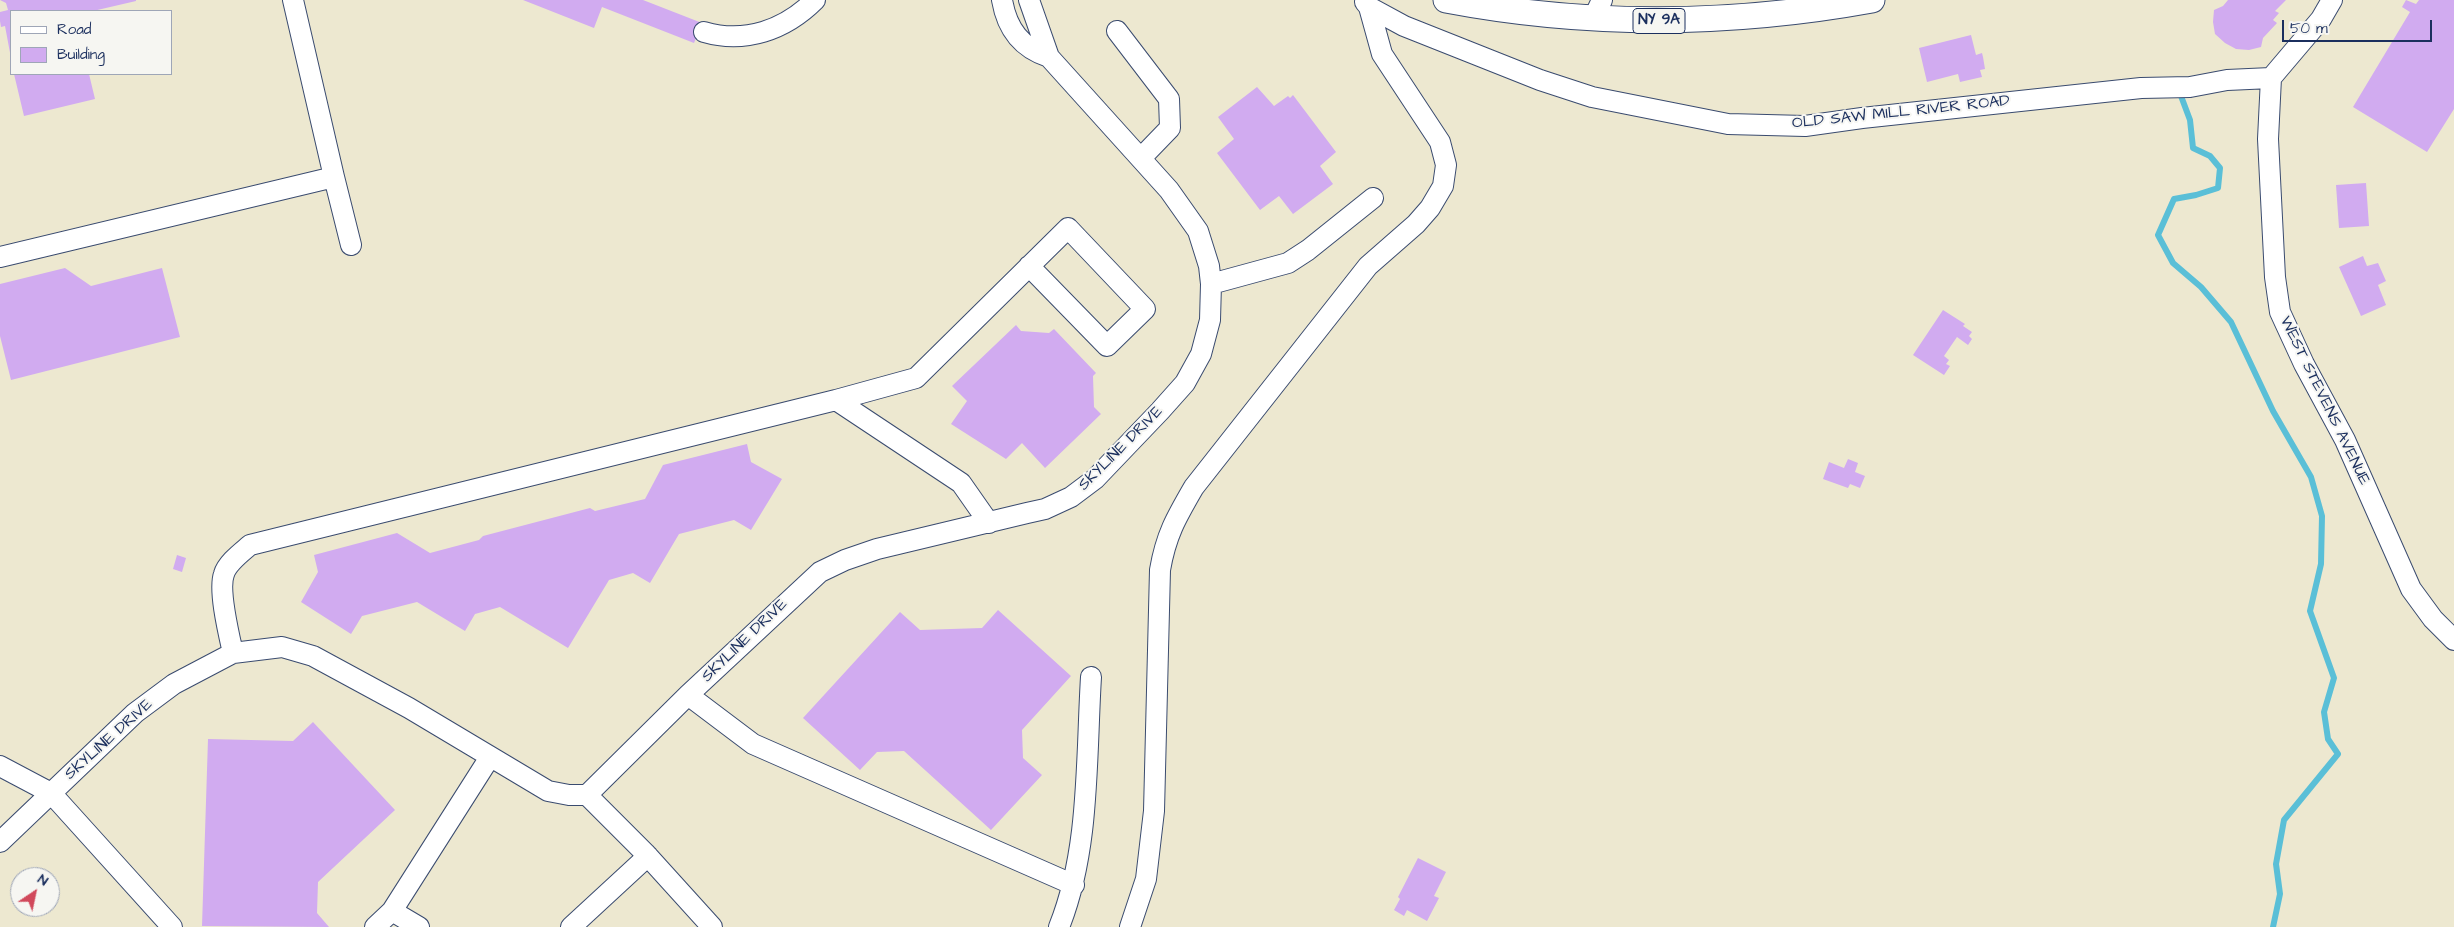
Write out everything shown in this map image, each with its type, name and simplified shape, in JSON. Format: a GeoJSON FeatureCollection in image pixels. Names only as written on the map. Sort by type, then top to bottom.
{"type":"FeatureCollection","features":[{"type":"Feature","properties":{"kind":"main road","name":"NY 9A"},"geometry":{"type":"LineString","coordinates":[[1446,0],[1512,12],[1597,10],[1666,21],[1736,18],[1804,11],[1872,0]]}},
{"type":"Feature","properties":{"kind":"street"},"geometry":{"type":"LineString","coordinates":[[293,0],[351,245]]}},
{"type":"Feature","properties":{"kind":"street"},"geometry":{"type":"LineString","coordinates":[[704,32],[740,38],[763,33],[788,22],[815,0]]}},
{"type":"Feature","properties":{"kind":"street","name":"SKYLINE DRIVE"},"geometry":{"type":"LineString","coordinates":[[1002,0],[1006,18],[1018,40],[1029,50],[1049,58]]}},
{"type":"Feature","properties":{"kind":"street","name":"SKYLINE DRIVE"},"geometry":{"type":"LineString","coordinates":[[0,842],[135,713],[174,684],[233,653],[282,647],[313,656],[409,708],[548,791],[569,795],[587,795],[688,694],[820,572],[845,560],[877,549],[1045,508],[1071,497],[1095,479],[1185,383],[1201,354],[1210,320],[1211,284],[1207,257],[1198,231],[1174,196],[1049,58],[1029,0]]}},
{"type":"Feature","properties":{"kind":"street"},"geometry":{"type":"LineString","coordinates":[[2271,78],[2321,19],[2332,0]]}},
{"type":"Feature","properties":{"kind":"street"},"geometry":{"type":"LineString","coordinates":[[1130,927],[1146,879],[1154,811],[1160,570],[1172,523],[1194,487],[1368,266],[1416,224],[1430,208],[1443,186],[1446,165],[1440,142],[1382,54],[1366,3]]}},
{"type":"Feature","properties":{"kind":"street","name":"OLD SAW MILL RIVER ROAD"},"geometry":{"type":"LineString","coordinates":[[1366,3],[1422,34],[1540,80],[1592,97],[1728,124],[1805,126],[1862,118],[2141,88],[2190,86],[2226,80],[2271,78]]}},
{"type":"Feature","properties":{"kind":"street"},"geometry":{"type":"LineString","coordinates":[[1117,31],[1169,99],[1170,128],[1140,158]]}},
{"type":"Feature","properties":{"kind":"street","name":"WEST STEVENS AVENUE"},"geometry":{"type":"LineString","coordinates":[[2271,78],[2268,139],[2275,277],[2280,312],[2304,364],[2345,440],[2411,589],[2433,619],[2454,640]]}},
{"type":"Feature","properties":{"kind":"street"},"geometry":{"type":"LineString","coordinates":[[0,257],[334,177]]}},
{"type":"Feature","properties":{"kind":"street"},"geometry":{"type":"LineString","coordinates":[[1211,284],[1288,263],[1308,250],[1373,198]]}},
{"type":"Feature","properties":{"kind":"street"},"geometry":{"type":"LineString","coordinates":[[233,653],[225,608],[224,574],[240,553],[250,545],[836,400],[916,378],[1029,266],[1068,228],[1146,309],[1107,346],[1029,266]]}},
{"type":"Feature","properties":{"kind":"street"},"geometry":{"type":"LineString","coordinates":[[836,400],[961,483],[989,523]]}},
{"type":"Feature","properties":{"kind":"street"},"geometry":{"type":"LineString","coordinates":[[1059,927],[1074,885],[1081,849],[1091,677]]}},
{"type":"Feature","properties":{"kind":"street"},"geometry":{"type":"LineString","coordinates":[[688,694],[753,744],[1074,885]]}},
{"type":"Feature","properties":{"kind":"street"},"geometry":{"type":"LineString","coordinates":[[375,927],[392,911],[490,757]]}},
{"type":"Feature","properties":{"kind":"street"},"geometry":{"type":"LineString","coordinates":[[0,766],[51,793],[172,927]]}},
{"type":"Feature","properties":{"kind":"street"},"geometry":{"type":"LineString","coordinates":[[587,795],[648,856],[712,927]]}},
{"type":"Feature","properties":{"kind":"street"},"geometry":{"type":"LineString","coordinates":[[570,927],[648,856]]}},
{"type":"Feature","properties":{"kind":"street"},"geometry":{"type":"LineString","coordinates":[[392,911],[419,927]]}},
{"type":"Feature","properties":{"kind":"building"},"geometry":{"type":"Polygon","coordinates":[[[0,0],[136,0],[97,10],[10,10],[10,53],[5,26],[1,27],[0,21],[0,12],[8,10],[6,3],[0,0]]]}},
{"type":"Feature","properties":{"kind":"building"},"geometry":{"type":"Polygon","coordinates":[[[523,0],[643,0],[702,23],[694,43],[602,7],[594,28],[523,0]]]}},
{"type":"Feature","properties":{"kind":"building"},"geometry":{"type":"Polygon","coordinates":[[[2228,0],[2286,0],[2275,11],[2279,13],[2273,20],[2277,23],[2263,38],[2261,47],[2249,50],[2236,49],[2225,43],[2215,34],[2214,10],[2223,6],[2228,0]]]}},
{"type":"Feature","properties":{"kind":"building"},"geometry":{"type":"Polygon","coordinates":[[[2406,0],[2416,4],[2419,0],[2454,0],[2454,109],[2427,152],[2353,107],[2410,12],[2402,7],[2406,0]]]}},
{"type":"Feature","properties":{"kind":"building"},"geometry":{"type":"Polygon","coordinates":[[[1971,35],[1976,55],[1982,53],[1985,69],[1980,70],[1982,77],[1960,82],[1958,74],[1927,82],[1919,48],[1971,35]]]}},
{"type":"Feature","properties":{"kind":"building"},"geometry":{"type":"Polygon","coordinates":[[[14,75],[89,75],[95,99],[24,116],[14,75]]]}},
{"type":"Feature","properties":{"kind":"building"},"geometry":{"type":"Polygon","coordinates":[[[1257,87],[1274,106],[1288,96],[1290,98],[1293,95],[1336,152],[1320,166],[1333,184],[1293,214],[1279,196],[1260,210],[1217,153],[1234,139],[1218,117],[1257,87]]]}},
{"type":"Feature","properties":{"kind":"building"},"geometry":{"type":"Polygon","coordinates":[[[2366,183],[2369,226],[2339,228],[2336,185],[2366,183]]]}},
{"type":"Feature","properties":{"kind":"building"},"geometry":{"type":"Polygon","coordinates":[[[2363,256],[2367,266],[2378,263],[2386,281],[2378,285],[2386,305],[2361,316],[2339,267],[2363,256]]]}},
{"type":"Feature","properties":{"kind":"building"},"geometry":{"type":"Polygon","coordinates":[[[65,268],[91,286],[162,268],[180,337],[11,380],[0,336],[0,284],[65,268]]]}},
{"type":"Feature","properties":{"kind":"building"},"geometry":{"type":"Polygon","coordinates":[[[1943,310],[1965,324],[1963,326],[1972,332],[1969,336],[1972,339],[1968,345],[1957,337],[1944,356],[1949,360],[1946,364],[1950,366],[1944,375],[1913,355],[1943,310]]]}},
{"type":"Feature","properties":{"kind":"building"},"geometry":{"type":"Polygon","coordinates":[[[1016,325],[1021,331],[1049,333],[1054,329],[1096,373],[1093,376],[1094,407],[1101,414],[1045,468],[1022,443],[1006,459],[951,424],[967,401],[952,386],[1016,325]]]}},
{"type":"Feature","properties":{"kind":"building"},"geometry":{"type":"Polygon","coordinates":[[[747,444],[751,462],[782,479],[751,530],[734,520],[679,534],[650,583],[633,573],[609,580],[568,648],[500,607],[475,614],[465,631],[417,602],[362,616],[351,634],[301,602],[318,572],[314,555],[397,533],[430,553],[479,540],[483,536],[590,508],[595,511],[645,499],[663,465],[747,444]]]}},
{"type":"Feature","properties":{"kind":"building"},"geometry":{"type":"Polygon","coordinates":[[[1848,459],[1858,463],[1855,472],[1865,476],[1860,488],[1850,484],[1848,488],[1823,479],[1829,462],[1844,468],[1848,459]]]}},
{"type":"Feature","properties":{"kind":"building"},"geometry":{"type":"Polygon","coordinates":[[[177,555],[186,558],[182,572],[173,569],[177,555]]]}},
{"type":"Feature","properties":{"kind":"building"},"geometry":{"type":"Polygon","coordinates":[[[998,610],[1071,676],[1022,730],[1023,758],[1042,775],[991,830],[904,751],[877,752],[860,770],[803,718],[900,612],[920,630],[982,628],[998,610]]]}},
{"type":"Feature","properties":{"kind":"building"},"geometry":{"type":"Polygon","coordinates":[[[313,722],[395,810],[318,882],[317,913],[329,927],[202,926],[208,739],[293,741],[313,722]]]}},
{"type":"Feature","properties":{"kind":"building"},"geometry":{"type":"Polygon","coordinates":[[[1418,858],[1446,872],[1434,896],[1439,898],[1427,921],[1407,910],[1404,916],[1394,910],[1400,899],[1398,897],[1418,858]]]}},
{"type":"Feature","properties":{"kind":"waterway"},"geometry":{"type":"LineString","coordinates":[[2181,96],[2190,120],[2193,148],[2210,156],[2220,168],[2218,188],[2174,199],[2158,235],[2173,263],[2201,287],[2231,322],[2273,411],[2311,477],[2322,516],[2321,564],[2310,611],[2334,678],[2324,712],[2328,739],[2338,754],[2284,820],[2276,864],[2280,894],[2273,927]]}}]}
